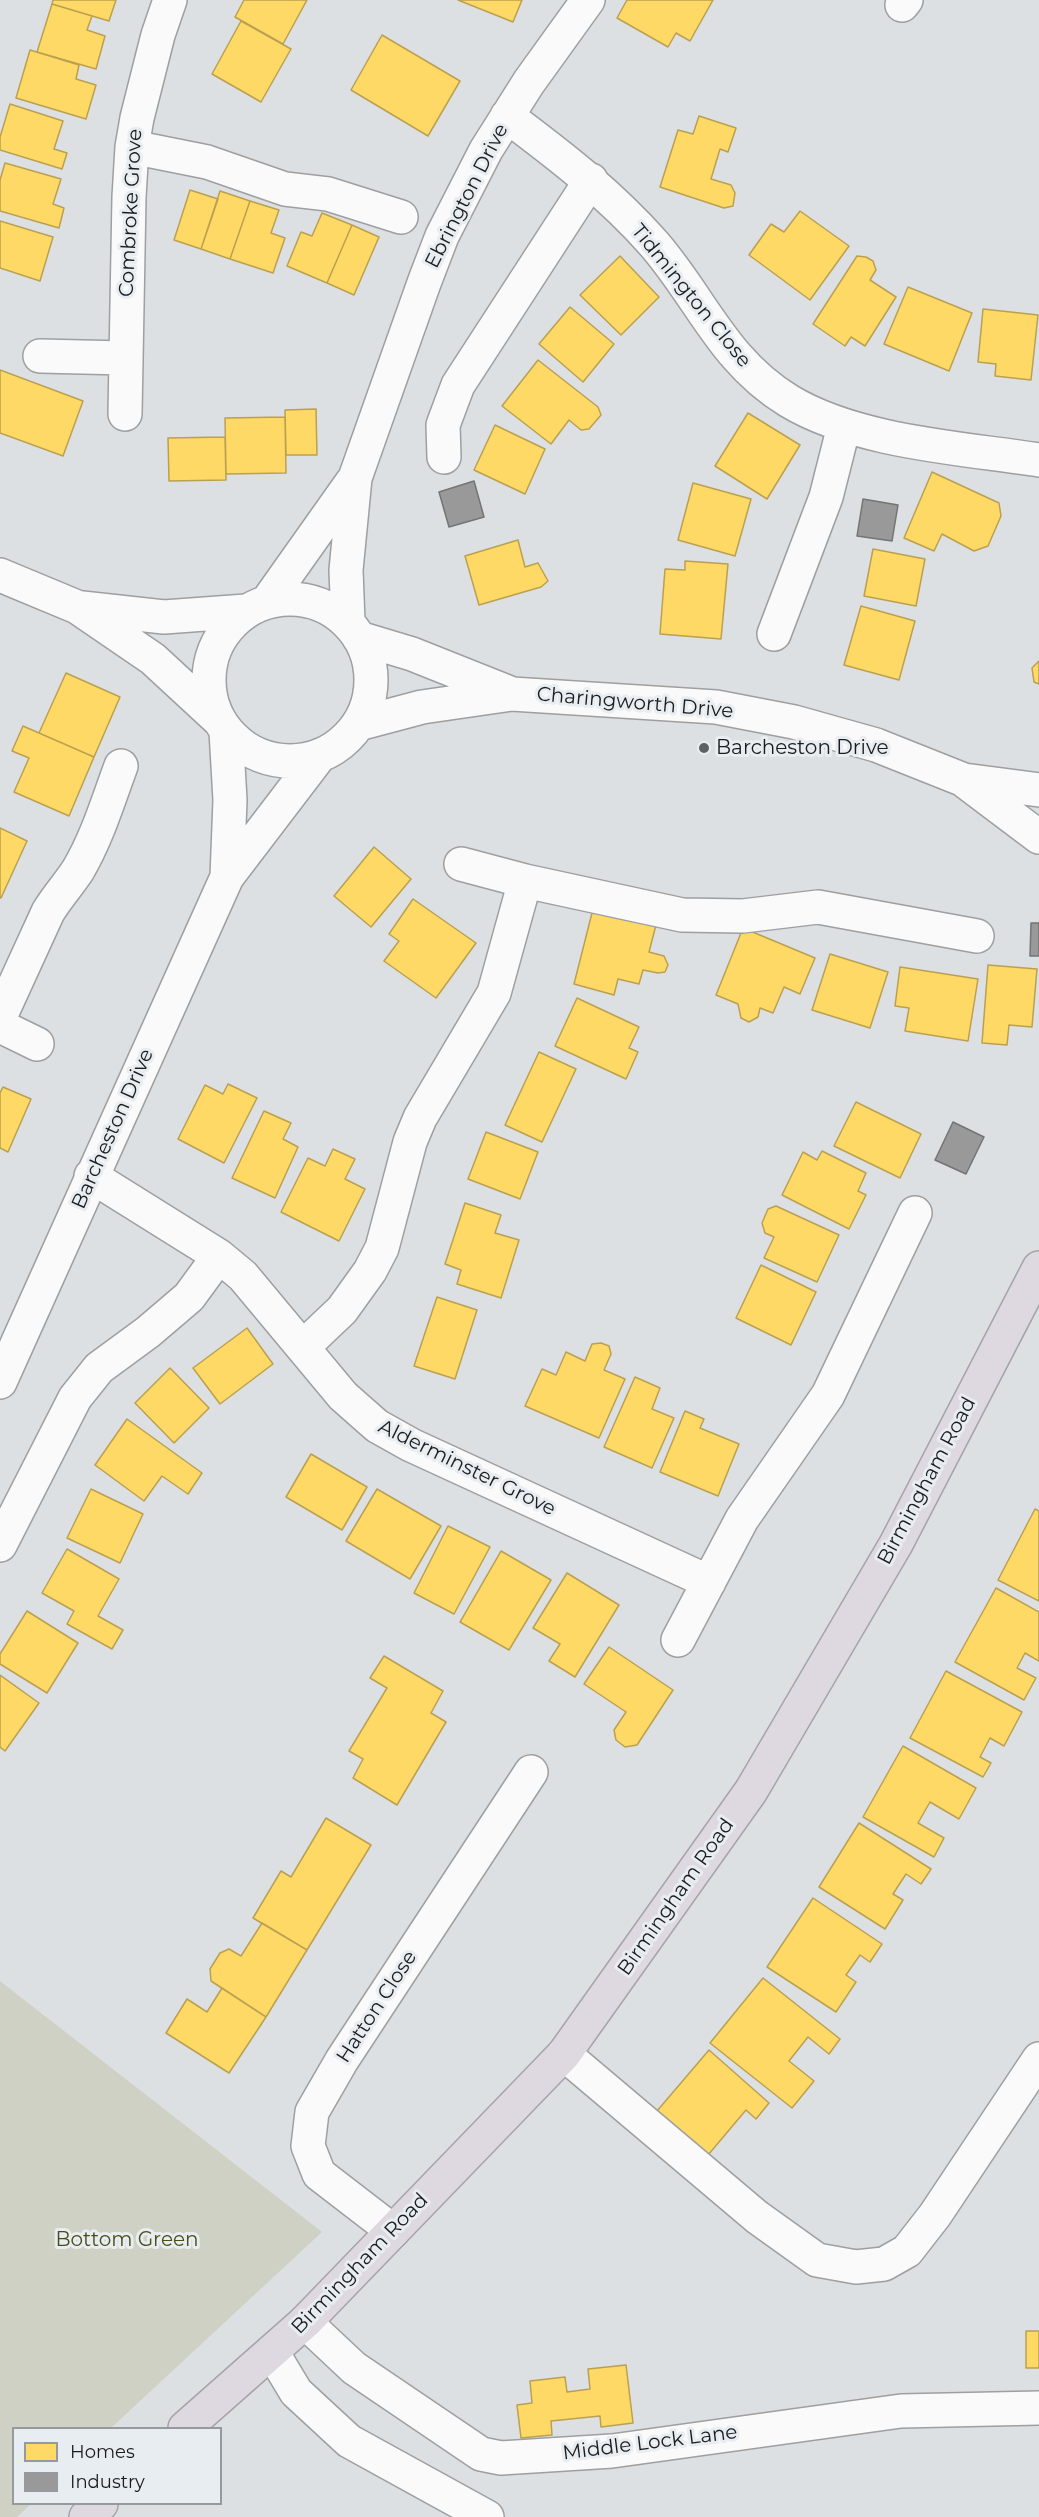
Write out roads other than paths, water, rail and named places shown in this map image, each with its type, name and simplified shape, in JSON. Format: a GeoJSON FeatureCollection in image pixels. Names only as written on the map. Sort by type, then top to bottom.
{"type":"FeatureCollection","features":[{"type":"Feature","properties":{"kind":"highway","name":"Birmingham Road"},"geometry":{"type":"LineString","coordinates":[[186,2427],[305,2322],[564,2055],[751,1791],[896,1544],[1037,1276]]}},
{"type":"Feature","properties":{"kind":"highway"},"geometry":{"type":"LineString","coordinates":[[86,2517],[100,2505]]}},
{"type":"Feature","properties":{"kind":"street","name":"Combroke Grove"},"geometry":{"type":"LineString","coordinates":[[125,414],[132,147],[158,35],[170,0]]}},
{"type":"Feature","properties":{"kind":"street","name":"Ebrington Drive"},"geometry":{"type":"LineString","coordinates":[[353,630],[346,570],[355,478],[442,236],[486,150],[507,116],[588,0]]}},
{"type":"Feature","properties":{"kind":"street","name":"Tidmington Close"},"geometry":{"type":"LineString","coordinates":[[507,116],[591,180],[654,244],[706,318],[744,365],[773,390],[790,401],[844,426],[880,435],[1039,460]]}},
{"type":"Feature","properties":{"kind":"street"},"geometry":{"type":"LineString","coordinates":[[132,147],[207,162],[285,189],[328,194],[401,217]]}},
{"type":"Feature","properties":{"kind":"street"},"geometry":{"type":"LineString","coordinates":[[444,457],[443,425],[458,385],[591,180]]}},
{"type":"Feature","properties":{"kind":"street"},"geometry":{"type":"LineString","coordinates":[[40,356],[125,358]]}},
{"type":"Feature","properties":{"kind":"street"},"geometry":{"type":"LineString","coordinates":[[774,634],[826,496],[844,426]]}},
{"type":"Feature","properties":{"kind":"street","name":"Ebrington Drive"},"geometry":{"type":"LineString","coordinates":[[256,606],[355,478]]}},
{"type":"Feature","properties":{"kind":"street"},"geometry":{"type":"LineString","coordinates":[[0,575],[77,607],[153,659],[238,744],[274,759],[298,761],[320,754],[342,742],[358,724],[368,703],[371,681],[368,658],[353,630],[319,604],[284,598],[256,606],[164,617],[77,607]]}},
{"type":"Feature","properties":{"kind":"street"},"geometry":{"type":"LineString","coordinates":[[223,727],[212,703],[208,683],[210,662],[218,642],[228,627],[256,606]]}},
{"type":"Feature","properties":{"kind":"street","name":"Charingworth Drive"},"geometry":{"type":"LineString","coordinates":[[353,630],[512,694]]}},
{"type":"Feature","properties":{"kind":"street","name":"Charingworth Drive"},"geometry":{"type":"LineString","coordinates":[[358,724],[422,707],[512,694],[716,707],[794,722],[876,745],[964,780],[1039,790]]}},
{"type":"Feature","properties":{"kind":"street","name":"Barcheston Drive"},"geometry":{"type":"LineString","coordinates":[[223,727],[230,800],[227,877]]}},
{"type":"Feature","properties":{"kind":"street","name":"Barcheston Drive"},"geometry":{"type":"LineString","coordinates":[[0,1382],[227,877],[320,754]]}},
{"type":"Feature","properties":{"kind":"street"},"geometry":{"type":"LineString","coordinates":[[0,1017],[48,912],[77,871],[90,847],[121,766]]}},
{"type":"Feature","properties":{"kind":"street","name":"Charingworth Drive"},"geometry":{"type":"LineString","coordinates":[[964,780],[1039,837]]}},
{"type":"Feature","properties":{"kind":"street"},"geometry":{"type":"LineString","coordinates":[[461,864],[525,881],[682,915],[743,916],[818,907],[977,936]]}},
{"type":"Feature","properties":{"kind":"street"},"geometry":{"type":"LineString","coordinates":[[303,1347],[342,1310],[370,1270],[382,1248],[410,1142],[420,1118],[494,993],[525,881]]}},
{"type":"Feature","properties":{"kind":"street"},"geometry":{"type":"LineString","coordinates":[[0,1026],[37,1044]]}},
{"type":"Feature","properties":{"kind":"street","name":"Alderminster Grove"},"geometry":{"type":"LineString","coordinates":[[91,1176],[219,1256],[243,1276],[343,1396],[377,1426],[411,1445],[708,1582]]}},
{"type":"Feature","properties":{"kind":"street"},"geometry":{"type":"LineString","coordinates":[[678,1640],[742,1519],[828,1395],[915,1213]]}},
{"type":"Feature","properties":{"kind":"street"},"geometry":{"type":"LineString","coordinates":[[0,1545],[75,1398],[99,1368],[148,1332],[189,1297],[219,1256]]}},
{"type":"Feature","properties":{"kind":"street","name":"Hatton Close"},"geometry":{"type":"LineString","coordinates":[[393,2231],[319,2174],[309,2146],[312,2112],[342,2060],[531,1772]]}},
{"type":"Feature","properties":{"kind":"street"},"geometry":{"type":"LineString","coordinates":[[564,2055],[757,2217],[817,2260],[856,2267],[884,2264],[907,2251],[935,2215],[1039,2059]]}},
{"type":"Feature","properties":{"kind":"street","name":"Middle Lock Lane"},"geometry":{"type":"LineString","coordinates":[[305,2322],[354,2368],[482,2454],[501,2457],[612,2451],[901,2411],[1039,2408]]}},
{"type":"Feature","properties":{"kind":"street"},"geometry":{"type":"LineString","coordinates":[[272,2352],[296,2392],[349,2441],[488,2517]]}},
{"type":"Feature","properties":{"kind":"place","name":"Barcheston Drive"},"geometry":{"type":"Point","coordinates":[704,748]}},
{"type":"Feature","properties":{"kind":"park label","name":"Bottom Green"},"geometry":{"type":"Point","coordinates":[127,2240]}}]}
